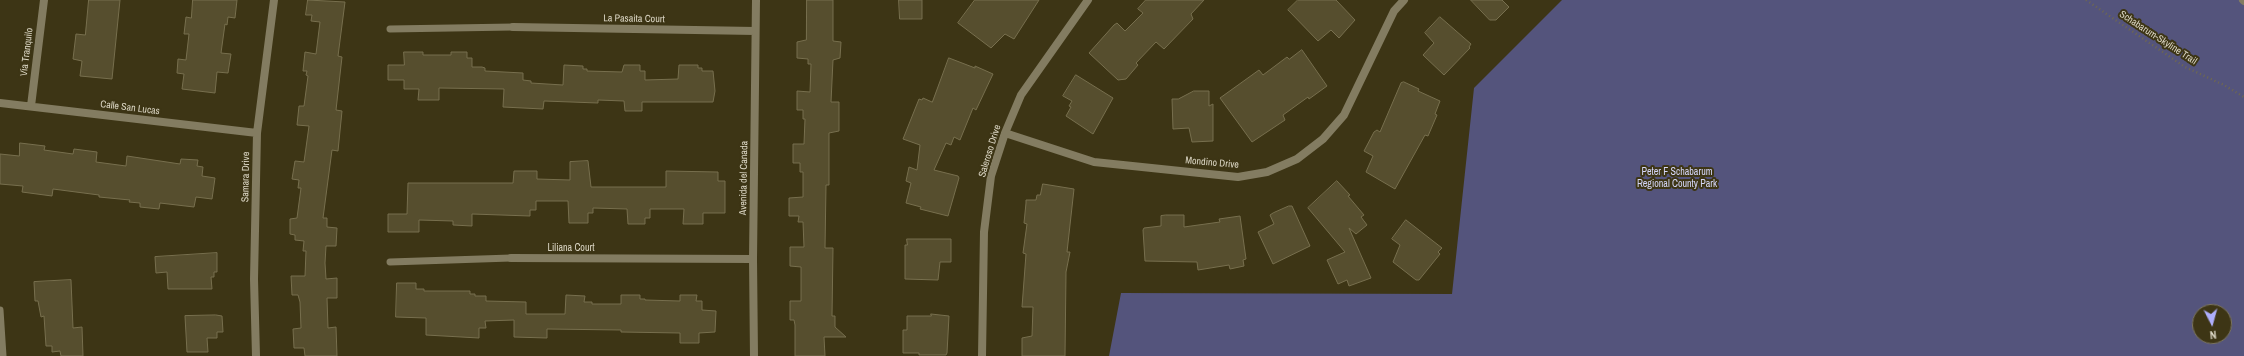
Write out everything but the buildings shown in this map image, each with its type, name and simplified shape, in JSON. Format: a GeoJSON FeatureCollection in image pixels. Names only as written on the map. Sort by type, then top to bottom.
{"type":"FeatureCollection","features":[{"type":"Feature","properties":{"kind":"street","name":"Via Tranquilo"},"geometry":{"type":"LineString","coordinates":[[31,106],[44,0]]}},
{"type":"Feature","properties":{"kind":"street","name":"Samara Drive"},"geometry":{"type":"LineString","coordinates":[[256,356],[254,279],[257,133],[274,0]]}},
{"type":"Feature","properties":{"kind":"street","name":"Avenida del Canada"},"geometry":{"type":"LineString","coordinates":[[754,356],[753,258],[756,0]]}},
{"type":"Feature","properties":{"kind":"street","name":"Saleroso Drive"},"geometry":{"type":"LineString","coordinates":[[982,356],[984,232],[991,176],[1005,133],[1021,95],[1088,0]]}},
{"type":"Feature","properties":{"kind":"street","name":"Mondino Drive"},"geometry":{"type":"LineString","coordinates":[[1005,133],[1094,162],[1238,177],[1267,172],[1297,159],[1323,140],[1344,115],[1394,11],[1404,0]]}},
{"type":"Feature","properties":{"kind":"street","name":"La Pasaita Court"},"geometry":{"type":"LineString","coordinates":[[513,27],[755,31]]}},
{"type":"Feature","properties":{"kind":"street","name":"Calle San Lucas"},"geometry":{"type":"LineString","coordinates":[[0,103],[257,133]]}},
{"type":"Feature","properties":{"kind":"street","name":"Liliana Court"},"geometry":{"type":"LineString","coordinates":[[511,258],[753,258]]}},
{"type":"Feature","properties":{"kind":"lane"},"geometry":{"type":"LineString","coordinates":[[390,29],[513,27]]}},
{"type":"Feature","properties":{"kind":"lane","name":"Liliana Court"},"geometry":{"type":"LineString","coordinates":[[390,262],[511,258]]}},
{"type":"Feature","properties":{"kind":"lane"},"geometry":{"type":"LineString","coordinates":[[0,310],[3,356]]}},
{"type":"Feature","properties":{"kind":"path","name":"Schabarum-Skyline Trail"},"geometry":{"type":"LineString","coordinates":[[2086,0],[2185,67],[2224,85],[2244,97]]}},
{"type":"Feature","properties":{"kind":"green space","name":"Peter F Schabarum Regional County Park"},"geometry":{"type":"Polygon","coordinates":[[[1562,0],[2244,0],[2244,356],[1109,356],[1121,293],[1452,294],[1474,88],[1562,0]]]}}]}
